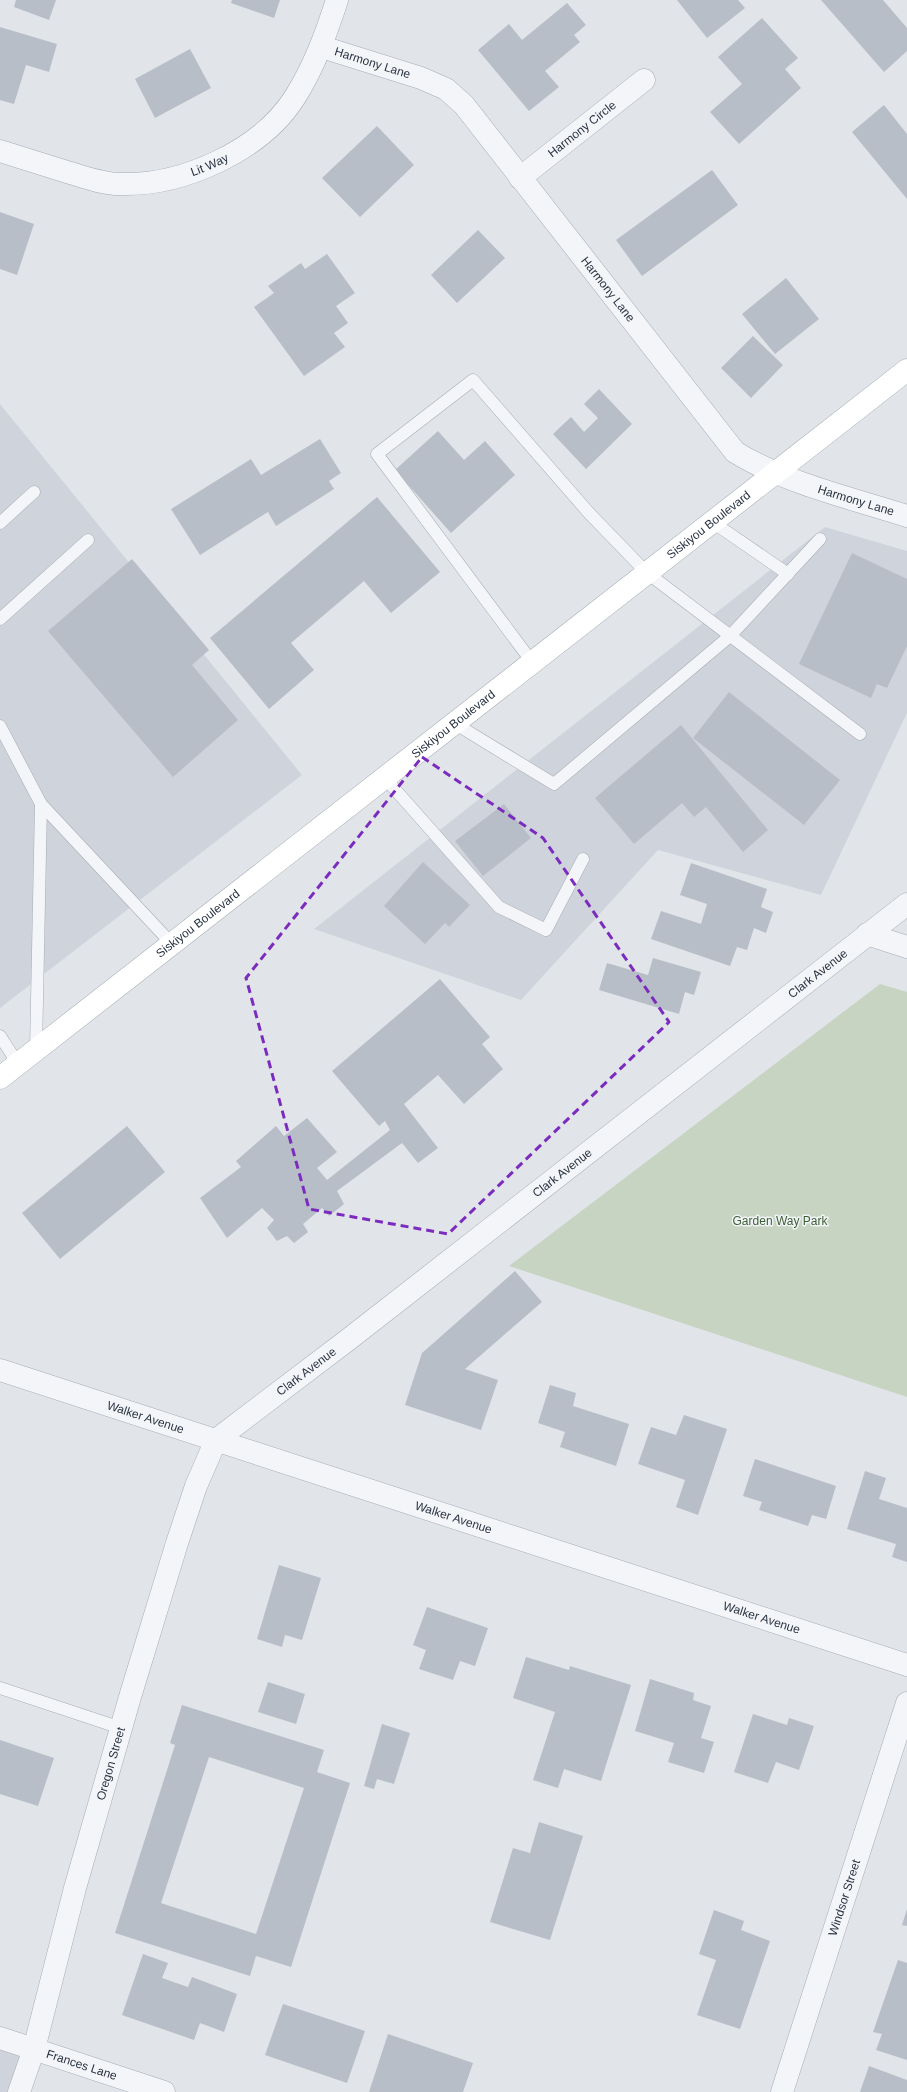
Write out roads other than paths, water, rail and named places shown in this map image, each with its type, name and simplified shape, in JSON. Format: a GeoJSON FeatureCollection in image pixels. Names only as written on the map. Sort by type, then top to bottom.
{"type":"FeatureCollection","features":[{"type":"Feature","properties":{"kind":"main road","name":"Siskiyou Boulevard"},"geometry":{"type":"LineString","coordinates":[[0,1078],[646,572],[907,370]]}},
{"type":"Feature","properties":{"kind":"street","name":"Lit Way"},"geometry":{"type":"LineString","coordinates":[[0,151],[90,179],[119,184],[153,183],[199,171],[233,154],[264,133],[295,98],[322,47],[337,0]]}},
{"type":"Feature","properties":{"kind":"street","name":"Harmony Lane"},"geometry":{"type":"LineString","coordinates":[[322,47],[421,78],[446,89],[464,105],[735,452],[752,462],[811,485],[907,516]]}},
{"type":"Feature","properties":{"kind":"street","name":"Harmony Circle"},"geometry":{"type":"LineString","coordinates":[[520,178],[644,80]]}},
{"type":"Feature","properties":{"kind":"street","name":"Clark Avenue"},"geometry":{"type":"LineString","coordinates":[[216,1440],[349,1339],[907,904]]}},
{"type":"Feature","properties":{"kind":"street"},"geometry":{"type":"LineString","coordinates":[[867,934],[907,947]]}},
{"type":"Feature","properties":{"kind":"street","name":"Walker Avenue"},"geometry":{"type":"LineString","coordinates":[[0,1370],[907,1665]]}},
{"type":"Feature","properties":{"kind":"street","name":"Oregon Street"},"geometry":{"type":"LineString","coordinates":[[19,2092],[34,2049],[75,1888],[121,1728],[177,1543],[196,1486],[216,1440]]}},
{"type":"Feature","properties":{"kind":"street","name":"Windsor Street"},"geometry":{"type":"LineString","coordinates":[[782,2092],[907,1703]]}},
{"type":"Feature","properties":{"kind":"street","name":"Frances Lane"},"geometry":{"type":"LineString","coordinates":[[0,2038],[164,2092]]}},
{"type":"Feature","properties":{"kind":"lane"},"geometry":{"type":"LineString","coordinates":[[532,662],[377,454],[473,380],[589,513],[646,572],[860,734]]}},
{"type":"Feature","properties":{"kind":"lane"},"geometry":{"type":"LineString","coordinates":[[0,523],[34,492]]}},
{"type":"Feature","properties":{"kind":"lane"},"geometry":{"type":"LineString","coordinates":[[712,521],[788,574]]}},
{"type":"Feature","properties":{"kind":"lane"},"geometry":{"type":"LineString","coordinates":[[454,723],[554,784],[730,636],[820,539]]}},
{"type":"Feature","properties":{"kind":"lane"},"geometry":{"type":"LineString","coordinates":[[0,618],[88,540]]}},
{"type":"Feature","properties":{"kind":"lane"},"geometry":{"type":"LineString","coordinates":[[0,726],[41,804],[172,944]]}},
{"type":"Feature","properties":{"kind":"lane"},"geometry":{"type":"LineString","coordinates":[[384,778],[499,907],[546,930],[583,858]]}},
{"type":"Feature","properties":{"kind":"lane"},"geometry":{"type":"LineString","coordinates":[[36,1050],[41,804]]}},
{"type":"Feature","properties":{"kind":"lane"},"geometry":{"type":"LineString","coordinates":[[0,1036],[18,1064]]}},
{"type":"Feature","properties":{"kind":"lane"},"geometry":{"type":"LineString","coordinates":[[0,1688],[121,1728]]}},
{"type":"Feature","properties":{"kind":"park label","name":"Garden Way Park"},"geometry":{"type":"Point","coordinates":[780,1221]}}]}
